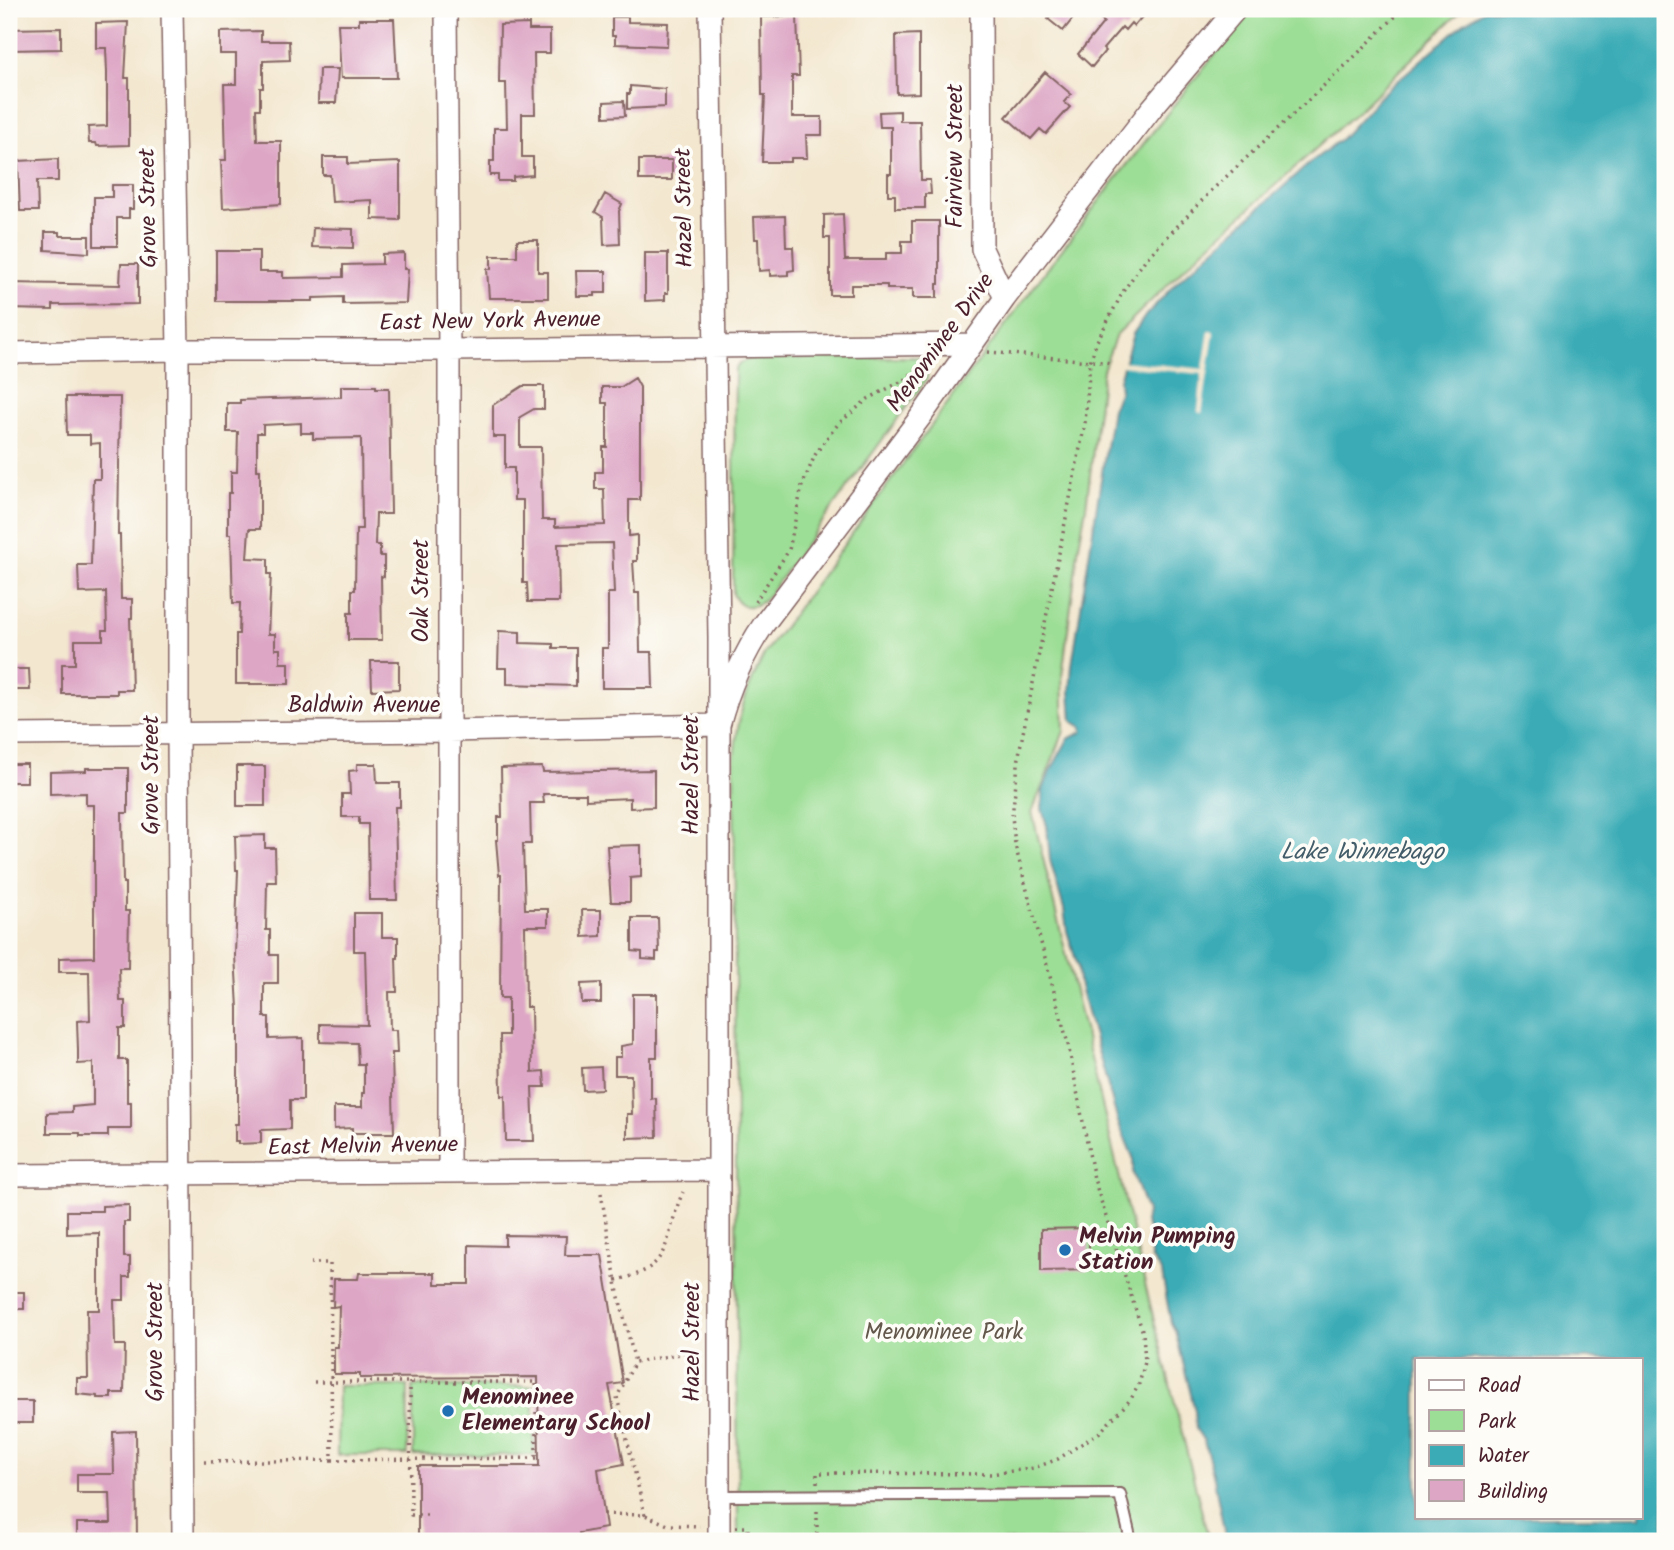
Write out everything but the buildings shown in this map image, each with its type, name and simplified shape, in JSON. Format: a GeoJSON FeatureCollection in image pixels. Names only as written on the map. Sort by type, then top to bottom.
{"type":"FeatureCollection","features":[{"type":"Feature","properties":{"kind":"street","name":"Grove Street"},"geometry":{"type":"LineString","coordinates":[[172,9],[178,350],[183,1541]]}},
{"type":"Feature","properties":{"kind":"street","name":"Oak Street"},"geometry":{"type":"LineString","coordinates":[[446,9],[449,350],[449,1172]]}},
{"type":"Feature","properties":{"kind":"street","name":"Hazel Street"},"geometry":{"type":"LineString","coordinates":[[710,9],[719,725],[719,1541]]}},
{"type":"Feature","properties":{"kind":"street","name":"Fairview Street"},"geometry":{"type":"LineString","coordinates":[[981,9],[982,249],[1005,298]]}},
{"type":"Feature","properties":{"kind":"street","name":"Menominee Drive"},"geometry":{"type":"LineString","coordinates":[[719,725],[729,688],[753,640],[922,415],[1005,298],[1152,108],[1236,9]]}},
{"type":"Feature","properties":{"kind":"street","name":"East New York Avenue"},"geometry":{"type":"LineString","coordinates":[[9,354],[178,350],[971,346]]}},
{"type":"Feature","properties":{"kind":"street","name":"Baldwin Avenue"},"geometry":{"type":"LineString","coordinates":[[9,735],[449,731],[719,725]]}},
{"type":"Feature","properties":{"kind":"street","name":"East Melvin Avenue"},"geometry":{"type":"LineString","coordinates":[[9,1175],[718,1170]]}},
{"type":"Feature","properties":{"kind":"lane"},"geometry":{"type":"LineString","coordinates":[[719,1496],[1120,1494],[1131,1541]]}},
{"type":"Feature","properties":{"kind":"path"},"geometry":{"type":"LineString","coordinates":[[817,1541],[817,1473],[992,1474],[1034,1468],[1058,1460],[1100,1432],[1118,1414],[1139,1384],[1145,1362],[1143,1333],[1094,1179],[1068,1044],[1021,869],[1013,824],[1020,748],[1085,423],[1090,362],[1111,312],[1145,260],[1212,190],[1403,9]]}},
{"type":"Feature","properties":{"kind":"path"},"geometry":{"type":"LineString","coordinates":[[971,346],[990,353],[1113,363]]}},
{"type":"Feature","properties":{"kind":"path"},"geometry":{"type":"LineString","coordinates":[[755,602],[789,550],[802,486],[826,439],[839,423],[868,399],[906,379],[923,363]]}},
{"type":"Feature","properties":{"kind":"path"},"geometry":{"type":"LineString","coordinates":[[616,1280],[642,1273],[660,1259],[667,1248],[674,1212],[683,1192]]}},
{"type":"Feature","properties":{"kind":"path"},"geometry":{"type":"LineString","coordinates":[[601,1193],[616,1280],[635,1362],[615,1398],[645,1515]]}},
{"type":"Feature","properties":{"kind":"path"},"geometry":{"type":"LineString","coordinates":[[311,1264],[330,1264],[332,1460]]}},
{"type":"Feature","properties":{"kind":"path"},"geometry":{"type":"LineString","coordinates":[[635,1362],[691,1352]]}},
{"type":"Feature","properties":{"kind":"path"},"geometry":{"type":"LineString","coordinates":[[204,1462],[538,1458],[536,1382],[314,1382]]}},
{"type":"Feature","properties":{"kind":"path"},"geometry":{"type":"LineString","coordinates":[[410,1382],[411,1515],[432,1515]]}},
{"type":"Feature","properties":{"kind":"path"},"geometry":{"type":"LineString","coordinates":[[604,1514],[645,1515],[668,1525],[692,1526]]}},
{"type":"Feature","properties":{"kind":"green space","name":"Menominee Park"},"geometry":{"type":"Polygon","coordinates":[[[1252,9],[1463,9],[1361,108],[1201,252],[1116,335],[1103,370],[1062,676],[1064,731],[1032,812],[1209,1541],[738,1541],[734,760],[740,717],[747,693],[765,653],[944,408],[1126,166],[1252,9]]]}},
{"type":"Feature","properties":{"kind":"green space"},"geometry":{"type":"Polygon","coordinates":[[[918,357],[927,366],[927,379],[764,601],[750,606],[739,603],[733,594],[737,367],[751,359],[918,357]]]}},
{"type":"Feature","properties":{"kind":"green space"},"geometry":{"type":"Polygon","coordinates":[[[338,1386],[408,1386],[407,1455],[337,1455],[338,1386]]]}},
{"type":"Feature","properties":{"kind":"green space"},"geometry":{"type":"Polygon","coordinates":[[[413,1386],[534,1386],[534,1455],[413,1455],[413,1386]]]}},
{"type":"Feature","properties":{"kind":"water","name":"Lake Winnebago"},"geometry":{"type":"Polygon","coordinates":[[[1486,9],[1665,9],[1665,1541],[1226,1541],[1213,1473],[1204,1441],[1196,1429],[1195,1411],[1171,1323],[1162,1273],[1151,1257],[1150,1233],[1145,1223],[1147,1212],[1133,1173],[1133,1157],[1118,1122],[1079,983],[1078,967],[1050,860],[1047,826],[1042,809],[1043,790],[1068,739],[1082,732],[1082,727],[1072,721],[1072,665],[1112,409],[1120,391],[1119,380],[1133,334],[1146,315],[1178,281],[1311,162],[1341,139],[1382,94],[1463,24],[1486,9]]]}},
{"type":"Feature","properties":{"kind":"pier"},"geometry":{"type":"Polygon","coordinates":[[[1209,331],[1214,332],[1202,413],[1198,412],[1202,374],[1120,366],[1121,361],[1203,369],[1209,331]]]}},
{"type":"Feature","properties":{"kind":"place","name":"Melvin Pumping Station"},"geometry":{"type":"Point","coordinates":[1065,1250]}},
{"type":"Feature","properties":{"kind":"place","name":"Menominee Elementary School"},"geometry":{"type":"Point","coordinates":[448,1411]}}]}
